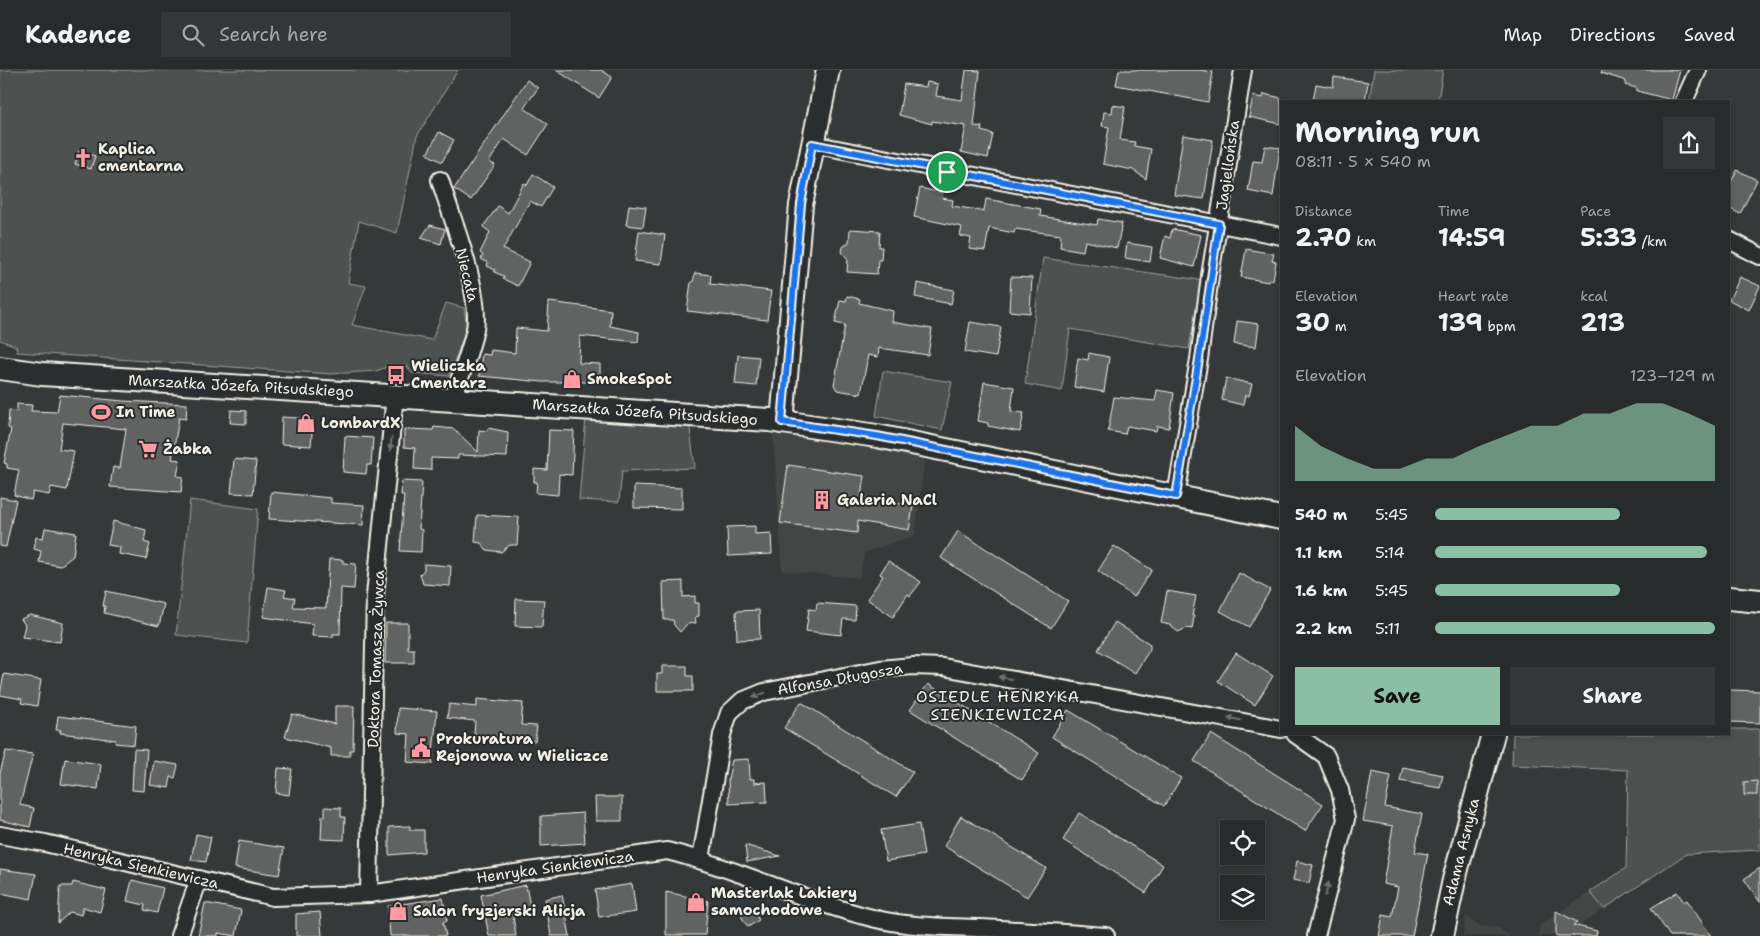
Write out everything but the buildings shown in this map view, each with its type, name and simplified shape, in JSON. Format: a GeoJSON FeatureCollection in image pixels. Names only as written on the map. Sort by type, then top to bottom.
{"type":"FeatureCollection","features":[{"type":"Feature","properties":{"kind":"main road"},"geometry":{"type":"LineString","coordinates":[[782,422],[801,204],[828,70]]}},
{"type":"Feature","properties":{"kind":"main road","name":"Marszałka Józefa Piłsudskiego"},"geometry":{"type":"LineString","coordinates":[[0,368],[42,374],[705,414],[782,422],[877,436],[1280,518]]}},
{"type":"Feature","properties":{"kind":"main road"},"geometry":{"type":"LineString","coordinates":[[1730,598],[1760,601]]}},
{"type":"Feature","properties":{"kind":"main road","name":"Adama Asnyka"},"geometry":{"type":"LineString","coordinates":[[1482,769],[1484,735]]}},
{"type":"Feature","properties":{"kind":"main road","name":"Adama Asnyka"},"geometry":{"type":"LineString","coordinates":[[1442,936],[1454,880],[1482,769],[1493,735]]}},
{"type":"Feature","properties":{"kind":"street","name":"Jagiellońska"},"geometry":{"type":"LineString","coordinates":[[1176,496],[1199,359],[1242,70]]}},
{"type":"Feature","properties":{"kind":"street"},"geometry":{"type":"LineString","coordinates":[[1684,100],[1698,70]]}},
{"type":"Feature","properties":{"kind":"street"},"geometry":{"type":"LineString","coordinates":[[812,144],[890,161],[1280,236]]}},
{"type":"Feature","properties":{"kind":"street","name":"Niecała"},"geometry":{"type":"LineString","coordinates":[[440,180],[469,276],[476,306],[475,328],[453,399]]}},
{"type":"Feature","properties":{"kind":"street"},"geometry":{"type":"LineString","coordinates":[[1730,241],[1760,256]]}},
{"type":"Feature","properties":{"kind":"street","name":"Doktora Tomasza Żywca"},"geometry":{"type":"LineString","coordinates":[[369,894],[376,596],[396,395]]}},
{"type":"Feature","properties":{"kind":"street","name":"Alfonsa Długosza"},"geometry":{"type":"LineString","coordinates":[[701,859],[718,754],[729,713],[742,701],[764,692],[880,670],[913,666],[943,667],[1280,729]]}},
{"type":"Feature","properties":{"kind":"street"},"geometry":{"type":"LineString","coordinates":[[1296,735],[1326,756],[1340,790],[1346,819],[1316,936]]}},
{"type":"Feature","properties":{"kind":"street","name":"Henryka Sienkiewicza"},"geometry":{"type":"LineString","coordinates":[[0,835],[45,843],[273,897],[369,894],[668,851],[701,859],[790,894],[872,919],[910,925],[1106,936]]}},
{"type":"Feature","properties":{"kind":"street"},"geometry":{"type":"LineString","coordinates":[[179,936],[199,879]]}},
{"type":"Feature","properties":{"kind":"shaded area"},"geometry":{"type":"Polygon","coordinates":[[[0,70],[458,70],[417,136],[397,233],[359,221],[348,283],[366,286],[352,325],[432,340],[446,303],[464,308],[467,327],[449,376],[412,373],[407,366],[387,367],[376,371],[331,374],[17,352],[16,346],[0,340],[0,70]]]}},
{"type":"Feature","properties":{"kind":"shaded area"},"geometry":{"type":"Polygon","coordinates":[[[1374,70],[1443,70],[1438,100],[1369,100],[1374,70]]]}},
{"type":"Feature","properties":{"kind":"shaded area"},"geometry":{"type":"Polygon","coordinates":[[[1043,258],[1201,280],[1189,349],[1070,329],[1062,391],[1025,384],[1043,258]]]}},
{"type":"Feature","properties":{"kind":"shaded area"},"geometry":{"type":"Polygon","coordinates":[[[883,371],[952,382],[942,430],[876,416],[883,371]]]}},
{"type":"Feature","properties":{"kind":"shaded area"},"geometry":{"type":"Polygon","coordinates":[[[586,417],[689,422],[695,468],[622,471],[619,502],[579,500],[586,417]]]}},
{"type":"Feature","properties":{"kind":"shaded area"},"geometry":{"type":"Polygon","coordinates":[[[773,429],[925,456],[915,535],[864,553],[860,578],[782,571],[773,429]]]}},
{"type":"Feature","properties":{"kind":"shaded area"},"geometry":{"type":"Polygon","coordinates":[[[190,500],[258,509],[247,643],[176,635],[190,500]]]}},
{"type":"Feature","properties":{"kind":"shaded area"},"geometry":{"type":"Polygon","coordinates":[[[1730,729],[1760,729],[1760,850],[1686,854],[1604,909],[1590,892],[1626,868],[1628,770],[1512,765],[1513,735],[1730,735],[1730,729]]]}},
{"type":"Feature","properties":{"kind":"shaded area"},"geometry":{"type":"Polygon","coordinates":[[[1590,892],[1604,909],[1564,936],[1538,936],[1540,925],[1590,892]]]}},
{"type":"Feature","properties":{"kind":"shaded area"},"geometry":{"type":"Polygon","coordinates":[[[1466,916],[1480,926],[1499,928],[1510,936],[1463,936],[1466,916]]]}},
{"type":"Feature","properties":{"kind":"place","name":"Kaplica cmentarna"},"geometry":{"type":"Point","coordinates":[83,158]}},
{"type":"Feature","properties":{"kind":"place","name":"Wieliczka Cmentarz"},"geometry":{"type":"Point","coordinates":[396,375]}},
{"type":"Feature","properties":{"kind":"place","name":"SmokeSpot"},"geometry":{"type":"Point","coordinates":[572,379]}},
{"type":"Feature","properties":{"kind":"place","name":"In Time"},"geometry":{"type":"Point","coordinates":[101,412]}},
{"type":"Feature","properties":{"kind":"place","name":"LombardX"},"geometry":{"type":"Point","coordinates":[306,423]}},
{"type":"Feature","properties":{"kind":"place","name":"Żabka"},"geometry":{"type":"Point","coordinates":[148,449]}},
{"type":"Feature","properties":{"kind":"place","name":"Galeria NaCl"},"geometry":{"type":"Point","coordinates":[822,500]}},
{"type":"Feature","properties":{"kind":"place","name":"Prokuratura Rejonowa w Wieliczce"},"geometry":{"type":"Point","coordinates":[421,748]}},
{"type":"Feature","properties":{"kind":"place","name":"Masterlak Lakiery samochodowe"},"geometry":{"type":"Point","coordinates":[696,902]}},
{"type":"Feature","properties":{"kind":"place","name":"Salon fryzjerski Alicja"},"geometry":{"type":"Point","coordinates":[398,911]}},
{"type":"Feature","properties":{"kind":"district","name":"OSIEDLE HENRYKA SIENKIEWICZA"},"geometry":{"type":"Point","coordinates":[998,705]}},
{"type":"Feature","properties":{"kind":"route"},"geometry":{"type":"LineString","coordinates":[[812,144],[947,172],[1219,224],[1176,496],[877,436],[782,422],[783,393],[801,204],[812,144]]}}]}
